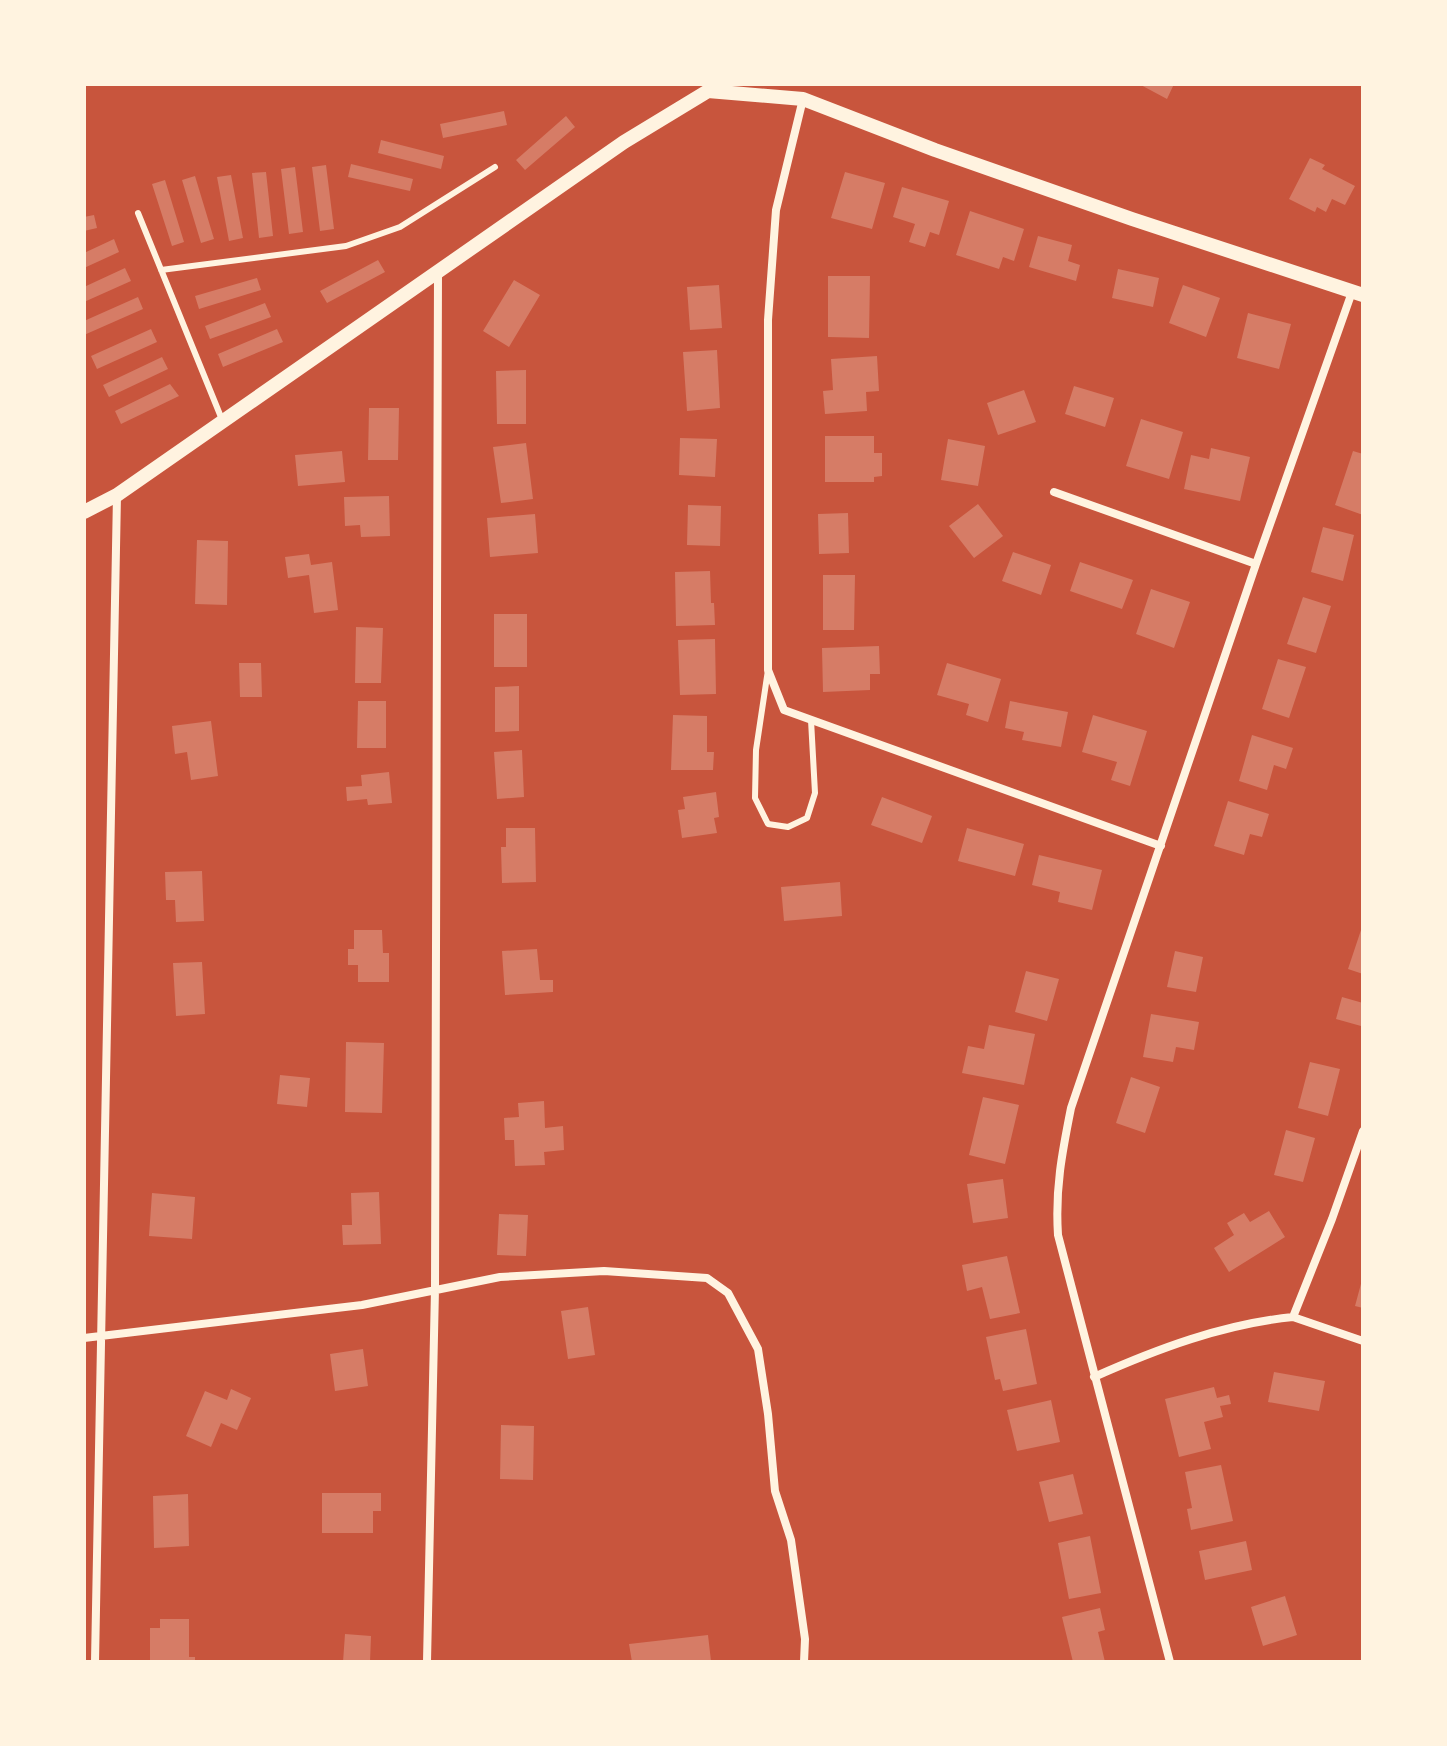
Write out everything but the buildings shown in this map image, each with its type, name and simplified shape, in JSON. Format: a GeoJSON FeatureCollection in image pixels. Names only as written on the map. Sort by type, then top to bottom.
{"type":"FeatureCollection","features":[{"type":"Feature","properties":{"kind":"street"},"geometry":{"type":"LineString","coordinates":[[84,512],[117,495],[624,142],[710,87],[803,99],[935,150],[1358,294],[1256,564],[1071,1108],[1059,1171],[1056,1198],[1058,1235],[1170,1662]]}},
{"type":"Feature","properties":{"kind":"street"},"geometry":{"type":"LineString","coordinates":[[803,99],[776,210],[768,320],[768,670],[784,710],[1161,846]]}},
{"type":"Feature","properties":{"kind":"street"},"geometry":{"type":"LineString","coordinates":[[427,1662],[435,1289],[438,273]]}},
{"type":"Feature","properties":{"kind":"street"},"geometry":{"type":"LineString","coordinates":[[1054,492],[1256,564]]}},
{"type":"Feature","properties":{"kind":"street"},"geometry":{"type":"LineString","coordinates":[[95,1662],[117,495]]}},
{"type":"Feature","properties":{"kind":"street"},"geometry":{"type":"LineString","coordinates":[[1293,1317],[1363,1131]]}},
{"type":"Feature","properties":{"kind":"street"},"geometry":{"type":"LineString","coordinates":[[84,1338],[362,1305],[500,1277],[604,1271],[707,1278],[728,1293],[758,1349],[775,1491],[791,1540],[805,1639],[804,1662]]}},
{"type":"Feature","properties":{"kind":"street"},"geometry":{"type":"LineString","coordinates":[[1094,1377],[1156,1349],[1260,1320],[1293,1317],[1363,1341]]}},
{"type":"Feature","properties":{"kind":"lane"},"geometry":{"type":"LineString","coordinates":[[161,270],[346,246],[400,227],[495,167]]}},
{"type":"Feature","properties":{"kind":"lane"},"geometry":{"type":"LineString","coordinates":[[138,213],[223,422]]}},
{"type":"Feature","properties":{"kind":"lane"},"geometry":{"type":"LineString","coordinates":[[768,670],[756,750],[755,798],[768,824],[788,827],[807,818],[815,793],[811,720]]}}]}
